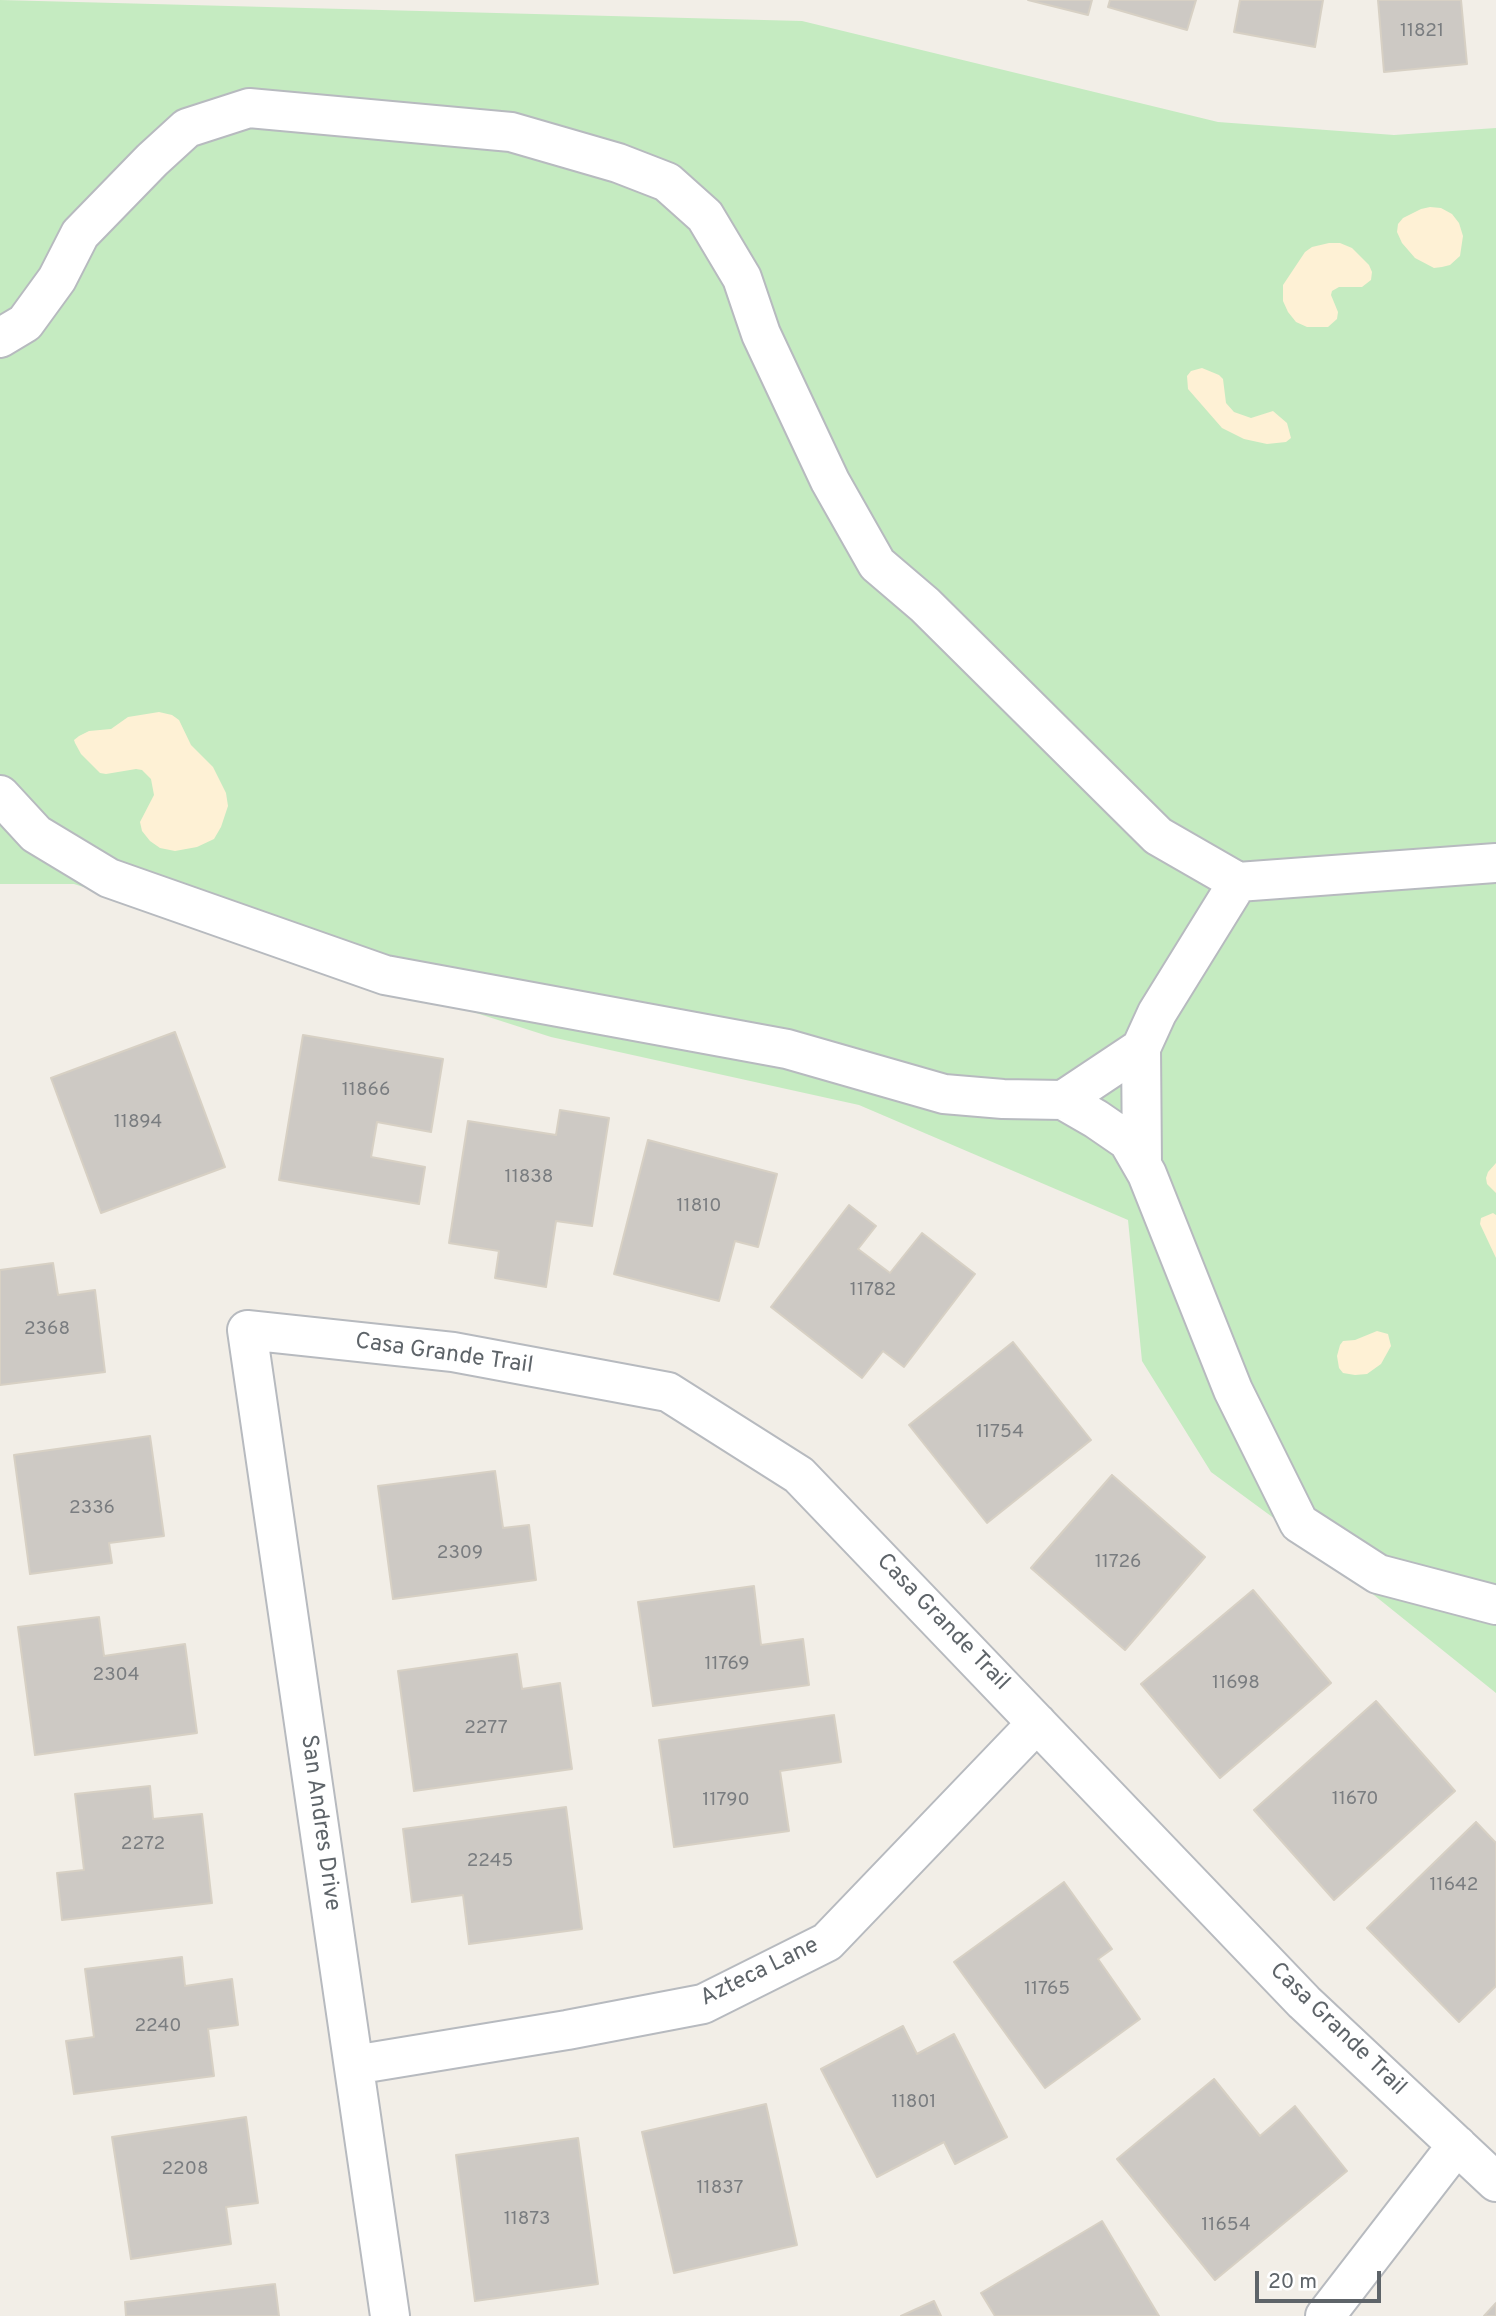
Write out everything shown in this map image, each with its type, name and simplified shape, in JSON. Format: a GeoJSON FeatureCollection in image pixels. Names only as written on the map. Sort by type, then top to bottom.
{"type":"FeatureCollection","features":[{"type":"Feature","properties":{"kind":"street"},"geometry":{"type":"LineString","coordinates":[[0,338],[25,323],[57,279],[80,234],[152,160],[187,128],[249,108],[511,132],[618,163],[667,182],[705,216],[743,278],[761,334],[824,469],[877,564],[925,605],[1158,836],[1238,882],[1496,863]]}},
{"type":"Feature","properties":{"kind":"street"},"geometry":{"type":"LineString","coordinates":[[0,795],[36,834],[109,878],[386,975],[788,1049],[944,1094],[1063,1100],[1128,1141],[1142,1165],[1233,1390],[1299,1523],[1378,1574],[1496,1605]]}},
{"type":"Feature","properties":{"kind":"street"},"geometry":{"type":"LineString","coordinates":[[1142,1165],[1141,1048],[1157,1013],[1238,882]]}},
{"type":"Feature","properties":{"kind":"street"},"geometry":{"type":"LineString","coordinates":[[1063,1100],[1141,1048]]}},
{"type":"Feature","properties":{"kind":"street","name":"Casa Grande Trail"},"geometry":{"type":"LineString","coordinates":[[247,1330],[453,1352],[668,1392],[799,1475],[1304,2002],[1496,2182]]}},
{"type":"Feature","properties":{"kind":"street","name":"San Andres Drive"},"geometry":{"type":"LineString","coordinates":[[247,1330],[390,2316]]}},
{"type":"Feature","properties":{"kind":"street","name":"Azteca Lane"},"geometry":{"type":"LineString","coordinates":[[354,2065],[703,2004],[827,1942],[1037,1723]]}},
{"type":"Feature","properties":{"kind":"street"},"geometry":{"type":"LineString","coordinates":[[1325,2316],[1457,2145]]}},
{"type":"Feature","properties":{"kind":"green space"},"geometry":{"type":"Polygon","coordinates":[[[0,0],[802,21],[1218,122],[1394,135],[1496,128],[1496,1693],[1324,1555],[1211,1472],[1142,1361],[1128,1220],[859,1105],[551,1037],[74,884],[0,884],[0,0]]]}},
{"type":"Feature","properties":{"kind":"sand"},"geometry":{"type":"Polygon","coordinates":[[[1430,207],[1441,208],[1452,214],[1459,223],[1463,236],[1460,256],[1450,265],[1434,268],[1415,258],[1402,243],[1397,232],[1398,224],[1403,218],[1430,207]]]}},
{"type":"Feature","properties":{"kind":"sand"},"geometry":{"type":"Polygon","coordinates":[[[1340,243],[1352,248],[1369,265],[1371,280],[1362,287],[1339,287],[1332,291],[1338,312],[1337,319],[1328,327],[1307,327],[1296,322],[1288,312],[1283,301],[1283,285],[1305,252],[1312,247],[1340,243]]]}},
{"type":"Feature","properties":{"kind":"sand"},"geometry":{"type":"Polygon","coordinates":[[[1202,368],[1223,379],[1226,403],[1234,412],[1251,418],[1273,411],[1287,423],[1291,438],[1286,442],[1267,444],[1244,439],[1222,428],[1188,389],[1187,376],[1191,371],[1202,368]]]}},
{"type":"Feature","properties":{"kind":"sand"},"geometry":{"type":"Polygon","coordinates":[[[159,712],[179,720],[191,745],[213,767],[226,793],[228,806],[221,827],[214,839],[197,847],[175,851],[160,848],[150,841],[142,831],[140,822],[154,795],[151,779],[142,770],[136,769],[100,773],[81,754],[74,740],[89,731],[111,729],[128,717],[159,712]]]}},
{"type":"Feature","properties":{"kind":"sand"},"geometry":{"type":"Polygon","coordinates":[[[1496,1163],[1496,1193],[1487,1184],[1486,1178],[1496,1163]]]}},
{"type":"Feature","properties":{"kind":"sand"},"geometry":{"type":"Polygon","coordinates":[[[1493,1213],[1496,1215],[1496,1258],[1480,1224],[1481,1218],[1493,1213]]]}},
{"type":"Feature","properties":{"kind":"sand"},"geometry":{"type":"Polygon","coordinates":[[[1377,1331],[1388,1334],[1391,1346],[1381,1364],[1367,1374],[1343,1373],[1339,1368],[1337,1356],[1343,1341],[1355,1340],[1377,1331]]]}},
{"type":"Feature","properties":{"kind":"building"},"geometry":{"type":"Polygon","coordinates":[[[1028,0],[1092,0],[1088,15],[1028,0]]]}},
{"type":"Feature","properties":{"kind":"building"},"geometry":{"type":"Polygon","coordinates":[[[1110,0],[1196,0],[1187,30],[1108,7],[1110,0]]]}},
{"type":"Feature","properties":{"kind":"building"},"geometry":{"type":"Polygon","coordinates":[[[1240,0],[1323,0],[1315,47],[1234,32],[1240,0]]]}},
{"type":"Feature","properties":{"kind":"building"},"geometry":{"type":"Polygon","coordinates":[[[1378,0],[1461,0],[1467,64],[1384,72],[1378,0]]]}},
{"type":"Feature","properties":{"kind":"building"},"geometry":{"type":"Polygon","coordinates":[[[175,1032],[225,1167],[101,1213],[51,1078],[175,1032]]]}},
{"type":"Feature","properties":{"kind":"building"},"geometry":{"type":"Polygon","coordinates":[[[303,1035],[443,1059],[431,1132],[377,1122],[371,1157],[425,1167],[419,1204],[279,1180],[303,1035]]]}},
{"type":"Feature","properties":{"kind":"building"},"geometry":{"type":"Polygon","coordinates":[[[560,1110],[609,1118],[592,1226],[556,1221],[546,1287],[495,1278],[499,1251],[449,1243],[468,1121],[556,1135],[560,1110]]]}},
{"type":"Feature","properties":{"kind":"building"},"geometry":{"type":"Polygon","coordinates":[[[648,1140],[777,1174],[758,1247],[735,1241],[719,1301],[614,1274],[648,1140]]]}},
{"type":"Feature","properties":{"kind":"building"},"geometry":{"type":"Polygon","coordinates":[[[849,1205],[876,1226],[858,1249],[890,1273],[922,1233],[975,1274],[904,1367],[883,1351],[862,1378],[771,1307],[849,1205]]]}},
{"type":"Feature","properties":{"kind":"building"},"geometry":{"type":"Polygon","coordinates":[[[53,1263],[58,1295],[95,1290],[105,1372],[0,1385],[0,1270],[53,1263]]]}},
{"type":"Feature","properties":{"kind":"building"},"geometry":{"type":"Polygon","coordinates":[[[1013,1342],[1091,1440],[987,1523],[909,1425],[1013,1342]]]}},
{"type":"Feature","properties":{"kind":"building"},"geometry":{"type":"Polygon","coordinates":[[[150,1436],[164,1536],[109,1543],[112,1563],[30,1574],[14,1455],[150,1436]]]}},
{"type":"Feature","properties":{"kind":"building"},"geometry":{"type":"Polygon","coordinates":[[[495,1471],[503,1528],[529,1525],[536,1580],[393,1599],[378,1486],[495,1471]]]}},
{"type":"Feature","properties":{"kind":"building"},"geometry":{"type":"Polygon","coordinates":[[[1112,1475],[1205,1557],[1125,1650],[1031,1568],[1112,1475]]]}},
{"type":"Feature","properties":{"kind":"building"},"geometry":{"type":"Polygon","coordinates":[[[754,1586],[761,1645],[803,1639],[809,1685],[653,1706],[638,1602],[754,1586]]]}},
{"type":"Feature","properties":{"kind":"building"},"geometry":{"type":"Polygon","coordinates":[[[1253,1590],[1331,1683],[1220,1778],[1141,1684],[1253,1590]]]}},
{"type":"Feature","properties":{"kind":"building"},"geometry":{"type":"Polygon","coordinates":[[[99,1617],[104,1656],[185,1644],[197,1733],[35,1755],[18,1627],[99,1617]]]}},
{"type":"Feature","properties":{"kind":"building"},"geometry":{"type":"Polygon","coordinates":[[[517,1654],[522,1689],[560,1683],[572,1769],[414,1791],[398,1671],[517,1654]]]}},
{"type":"Feature","properties":{"kind":"building"},"geometry":{"type":"Polygon","coordinates":[[[1376,1701],[1455,1791],[1334,1900],[1254,1810],[1376,1701]]]}},
{"type":"Feature","properties":{"kind":"building"},"geometry":{"type":"Polygon","coordinates":[[[834,1715],[841,1762],[780,1771],[789,1831],[674,1847],[659,1740],[834,1715]]]}},
{"type":"Feature","properties":{"kind":"building"},"geometry":{"type":"Polygon","coordinates":[[[150,1786],[153,1819],[202,1814],[212,1903],[62,1920],[57,1873],[84,1870],[75,1794],[150,1786]]]}},
{"type":"Feature","properties":{"kind":"building"},"geometry":{"type":"Polygon","coordinates":[[[566,1807],[582,1929],[469,1944],[463,1895],[412,1902],[403,1829],[566,1807]]]}},
{"type":"Feature","properties":{"kind":"building"},"geometry":{"type":"Polygon","coordinates":[[[1476,1822],[1496,1843],[1496,1986],[1459,2022],[1367,1928],[1476,1822]]]}},
{"type":"Feature","properties":{"kind":"building"},"geometry":{"type":"Polygon","coordinates":[[[1064,1882],[1112,1949],[1098,1959],[1140,2019],[1045,2088],[954,1962],[1064,1882]]]}},
{"type":"Feature","properties":{"kind":"building"},"geometry":{"type":"Polygon","coordinates":[[[182,1957],[185,1986],[232,1979],[238,2025],[208,2029],[214,2076],[74,2094],[66,2041],[94,2037],[85,1969],[182,1957]]]}},
{"type":"Feature","properties":{"kind":"building"},"geometry":{"type":"Polygon","coordinates":[[[903,2026],[917,2054],[954,2034],[1007,2137],[955,2164],[944,2142],[877,2177],[821,2069],[903,2026]]]}},
{"type":"Feature","properties":{"kind":"building"},"geometry":{"type":"Polygon","coordinates":[[[1214,2079],[1260,2136],[1295,2106],[1347,2171],[1215,2280],[1117,2159],[1214,2079]]]}},
{"type":"Feature","properties":{"kind":"building"},"geometry":{"type":"Polygon","coordinates":[[[766,2104],[797,2245],[674,2273],[642,2132],[766,2104]]]}},
{"type":"Feature","properties":{"kind":"building"},"geometry":{"type":"Polygon","coordinates":[[[246,2117],[258,2203],[226,2207],[231,2244],[131,2259],[112,2137],[246,2117]]]}},
{"type":"Feature","properties":{"kind":"building"},"geometry":{"type":"Polygon","coordinates":[[[578,2138],[598,2284],[475,2301],[456,2155],[578,2138]]]}},
{"type":"Feature","properties":{"kind":"building"},"geometry":{"type":"Polygon","coordinates":[[[1102,2221],[1159,2316],[995,2316],[981,2293],[1102,2221]]]}},
{"type":"Feature","properties":{"kind":"building"},"geometry":{"type":"Polygon","coordinates":[[[275,2284],[279,2316],[126,2316],[125,2302],[275,2284]]]}},
{"type":"Feature","properties":{"kind":"building"},"geometry":{"type":"Polygon","coordinates":[[[934,2301],[941,2316],[901,2316],[934,2301]]]}},
{"type":"Feature","properties":{"kind":"building"},"geometry":{"type":"Polygon","coordinates":[[[1496,2303],[1496,2316],[1484,2316],[1496,2303]]]}}]}
